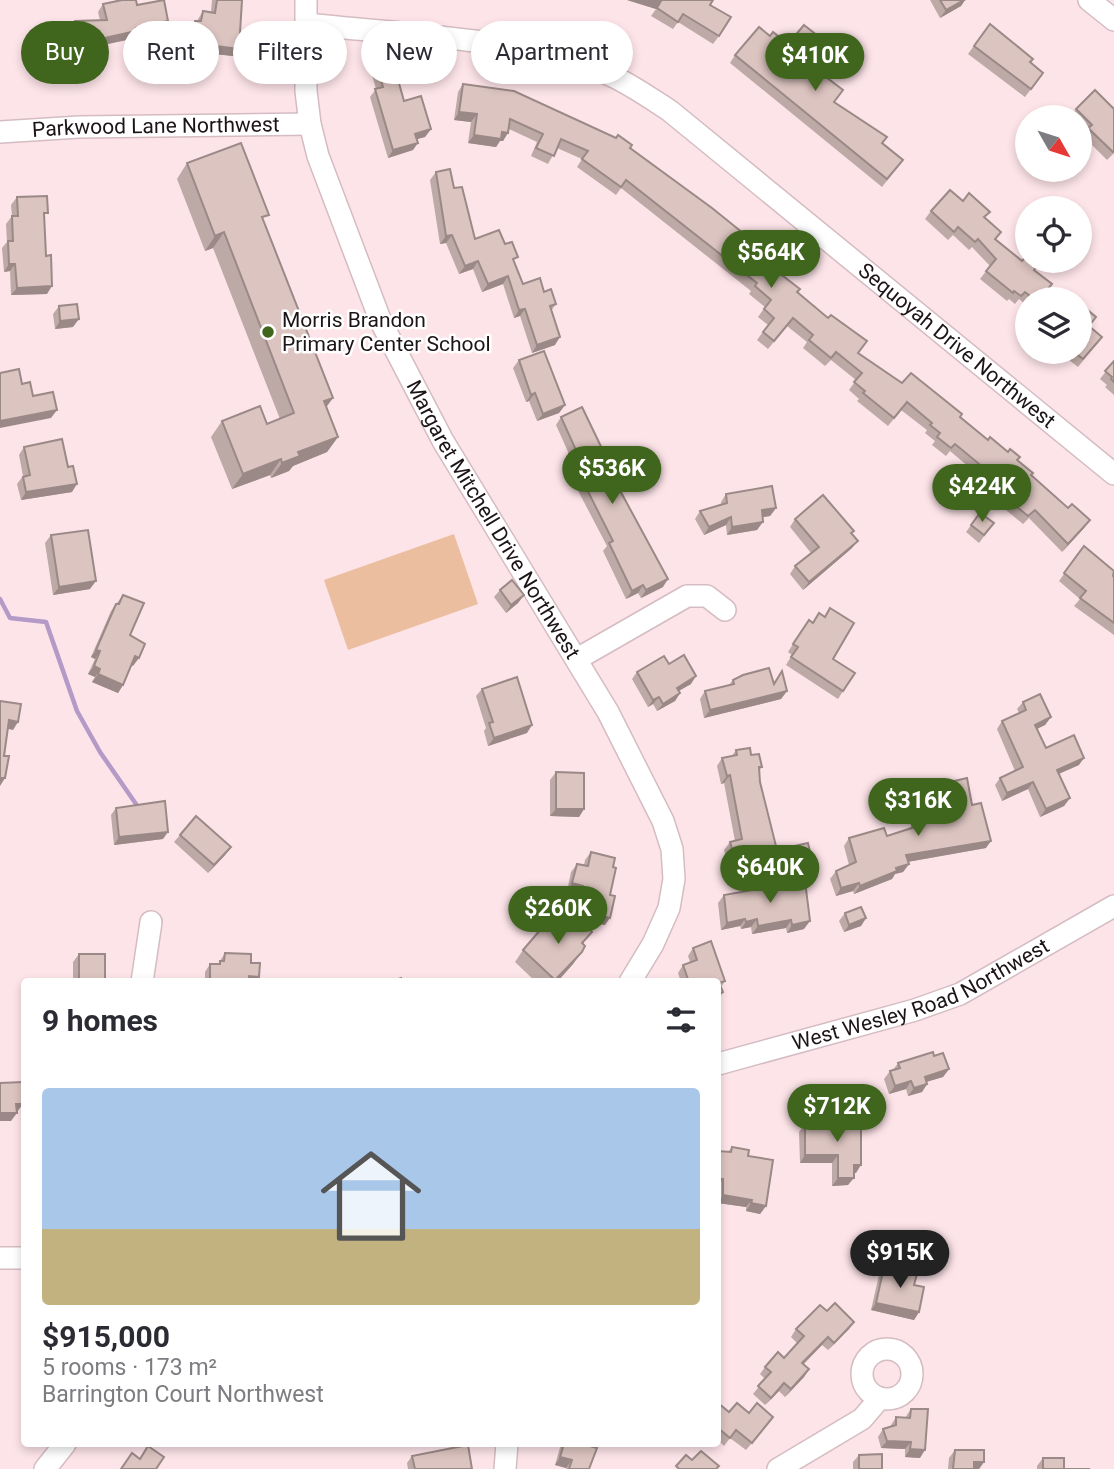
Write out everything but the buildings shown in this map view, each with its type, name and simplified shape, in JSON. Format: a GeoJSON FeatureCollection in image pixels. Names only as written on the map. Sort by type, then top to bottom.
{"type":"FeatureCollection","features":[{"type":"Feature","properties":{"kind":"street","name":"Margaret Mitchell Drive Northwest"},"geometry":{"type":"LineString","coordinates":[[306,0],[307,21]]}},
{"type":"Feature","properties":{"kind":"street"},"geometry":{"type":"LineString","coordinates":[[1089,0],[1114,20]]}},
{"type":"Feature","properties":{"kind":"street","name":"Sequoyah Drive Northwest"},"geometry":{"type":"LineString","coordinates":[[347,28],[531,49],[577,62],[636,89],[670,111],[1114,474]]}},
{"type":"Feature","properties":{"kind":"street","name":"Margaret Mitchell Drive Northwest"},"geometry":{"type":"LineString","coordinates":[[306,84],[310,124],[318,156],[360,272],[404,371],[443,441],[608,712],[657,809],[672,849],[674,879],[668,908],[653,944],[632,978]]}},
{"type":"Feature","properties":{"kind":"street","name":"Parkwood Lane Northwest"},"geometry":{"type":"LineString","coordinates":[[0,132],[79,127],[310,124]]}},
{"type":"Feature","properties":{"kind":"street"},"geometry":{"type":"LineString","coordinates":[[577,659],[687,596],[707,596],[725,610]]}},
{"type":"Feature","properties":{"kind":"street","name":"West Wesley Road Northwest"},"geometry":{"type":"LineString","coordinates":[[721,1063],[915,1010],[960,993],[1114,906]]}},
{"type":"Feature","properties":{"kind":"street"},"geometry":{"type":"LineString","coordinates":[[143,978],[151,922]]}},
{"type":"Feature","properties":{"kind":"street"},"geometry":{"type":"LineString","coordinates":[[0,1258],[21,1258]]}},
{"type":"Feature","properties":{"kind":"street"},"geometry":{"type":"LineString","coordinates":[[778,1469],[862,1419],[880,1398]]}},
{"type":"Feature","properties":{"kind":"street"},"geometry":{"type":"LineString","coordinates":[[45,1469],[63,1447]]}},
{"type":"Feature","properties":{"kind":"street"},"geometry":{"type":"LineString","coordinates":[[505,1469],[506,1447]]}},
{"type":"Feature","properties":{"kind":"shaded area"},"geometry":{"type":"Polygon","coordinates":[[[454,534],[478,604],[348,650],[324,580],[454,534]]]}},
{"type":"Feature","properties":{"kind":"waterway"},"geometry":{"type":"LineString","coordinates":[[0,599],[10,618],[46,622],[77,711],[100,752],[136,804]]}},
{"type":"Feature","properties":{"kind":"place","name":"Morris Brandon Primary Center School"},"geometry":{"type":"Point","coordinates":[268,332]}}]}
